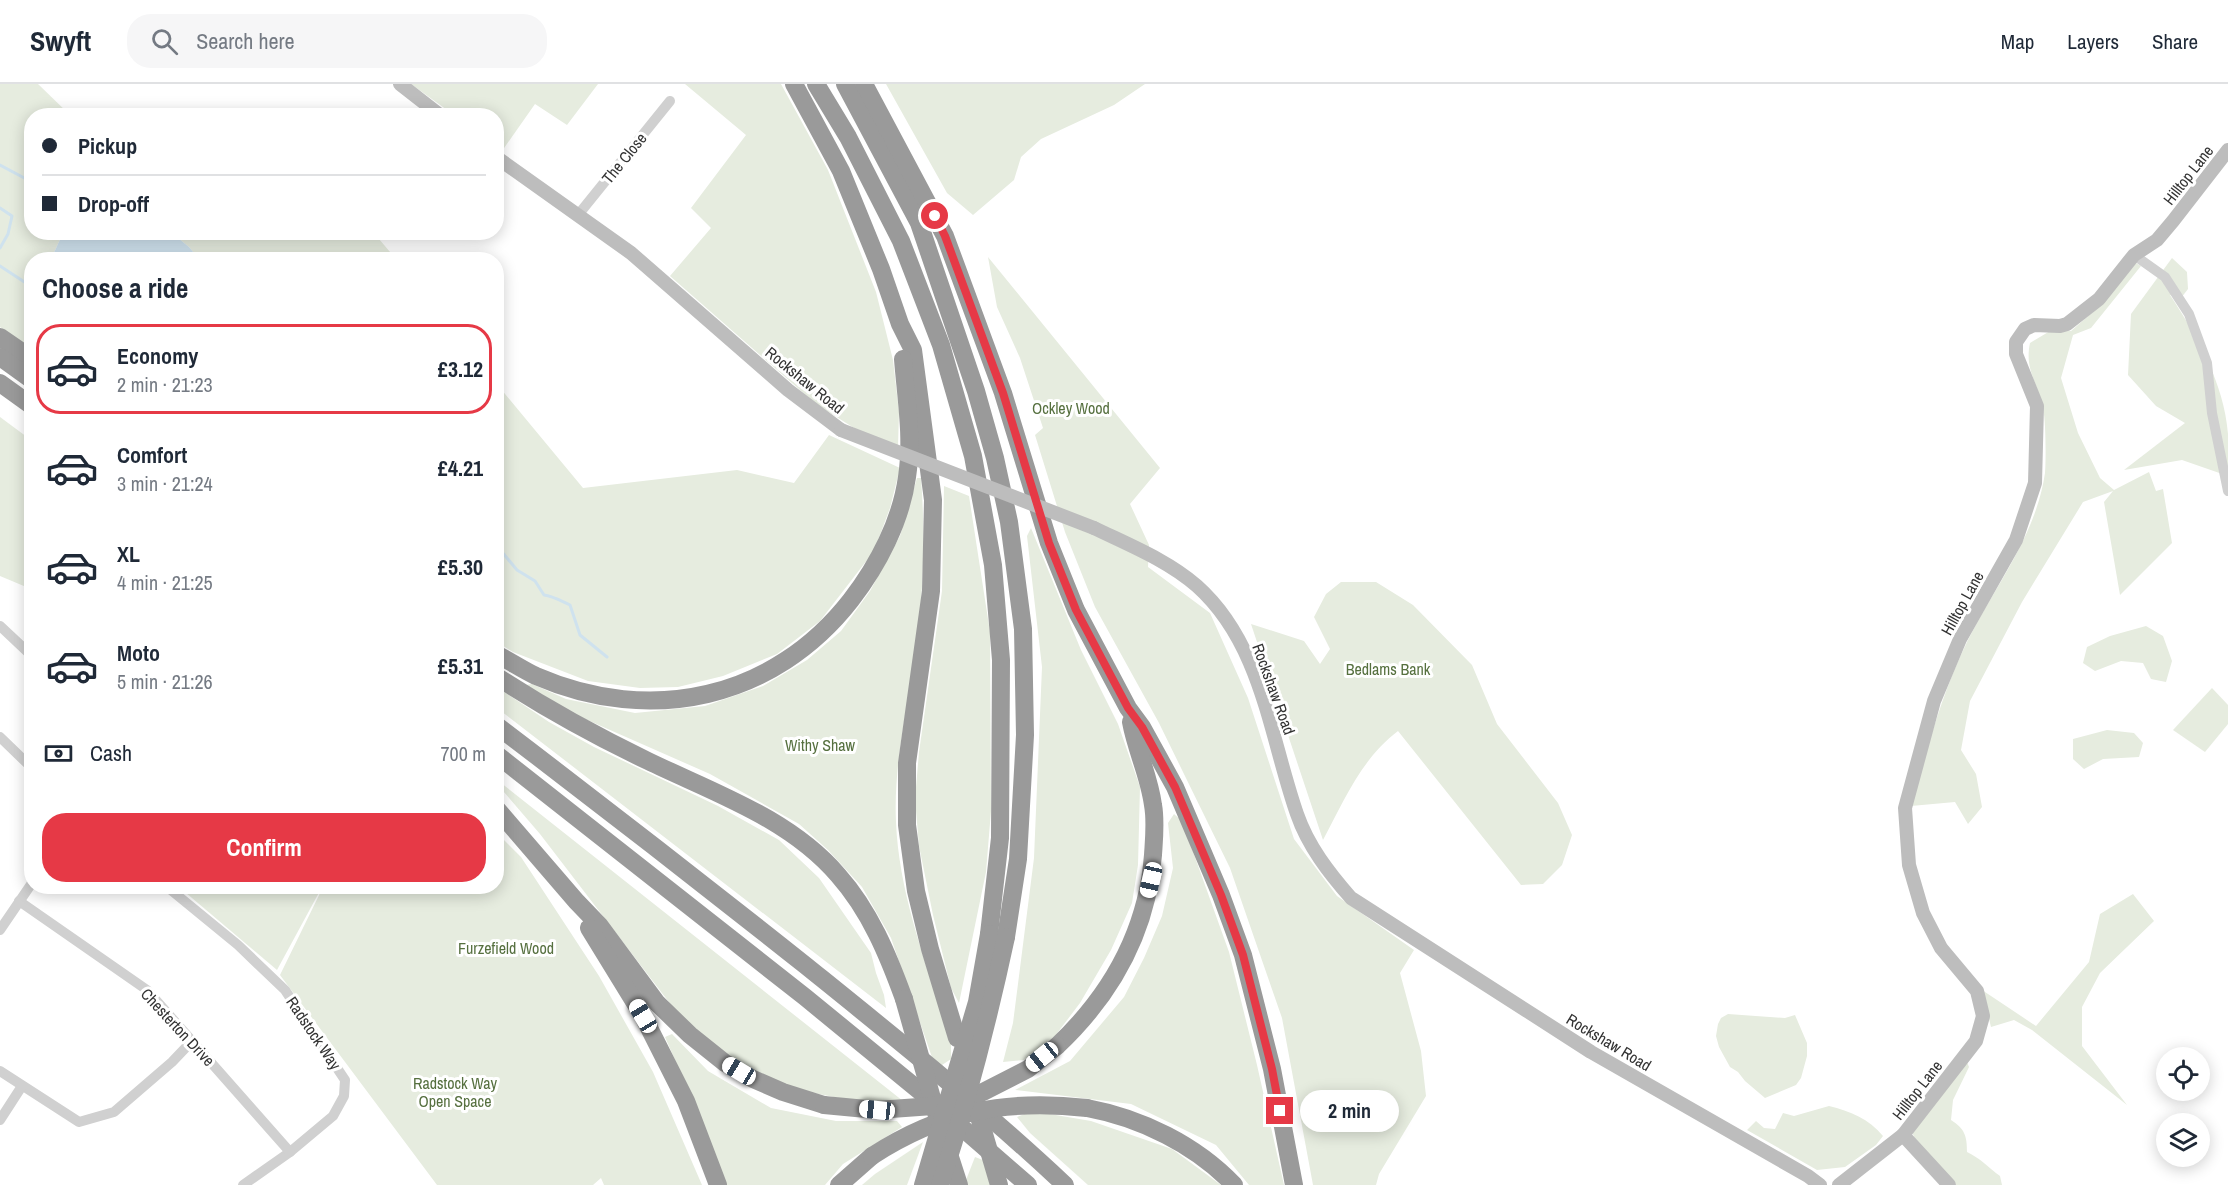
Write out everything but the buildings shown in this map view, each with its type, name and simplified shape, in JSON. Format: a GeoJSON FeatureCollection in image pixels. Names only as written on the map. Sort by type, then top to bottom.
{"type":"FeatureCollection","features":[{"type":"Feature","properties":{"kind":"highway"},"geometry":{"type":"LineString","coordinates":[[794,84],[841,171],[881,269],[900,324],[913,350],[933,500],[931,591],[907,763],[907,825],[916,891],[928,940],[999,1185]]}},
{"type":"Feature","properties":{"kind":"highway"},"geometry":{"type":"LineString","coordinates":[[816,84],[848,137],[901,241],[941,345],[973,456],[993,565],[1001,660],[998,935],[990,1016],[940,1185]]}},
{"type":"Feature","properties":{"kind":"highway"},"geometry":{"type":"LineString","coordinates":[[845,84],[919,223],[976,391],[995,458],[1009,522],[1023,629],[1025,735],[1018,859],[998,935],[922,1185]]}},
{"type":"Feature","properties":{"kind":"highway"},"geometry":{"type":"LineString","coordinates":[[864,84],[945,236],[1003,393],[1049,543],[1076,610],[1128,708],[1142,727],[1175,787],[1212,874],[1243,955],[1272,1069],[1294,1185]]}},
{"type":"Feature","properties":{"kind":"highway"},"geometry":{"type":"LineString","coordinates":[[504,658],[537,676],[579,690],[614,698],[656,702],[691,699],[732,688],[772,670],[809,645],[838,617],[863,584],[882,553],[900,508],[907,478],[910,437],[900,324]]}},
{"type":"Feature","properties":{"kind":"highway"},"geometry":{"type":"LineString","coordinates":[[0,337],[24,354]]}},
{"type":"Feature","properties":{"kind":"highway"},"geometry":{"type":"LineString","coordinates":[[0,357],[24,374]]}},
{"type":"Feature","properties":{"kind":"highway"},"geometry":{"type":"LineString","coordinates":[[0,383],[24,400]]}},
{"type":"Feature","properties":{"kind":"highway"},"geometry":{"type":"LineString","coordinates":[[504,681],[598,737],[754,811],[797,837],[838,875],[876,929],[890,960],[904,999],[928,1090],[959,1185]]}},
{"type":"Feature","properties":{"kind":"highway"},"geometry":{"type":"LineString","coordinates":[[504,817],[600,926],[657,1003],[690,1035],[725,1063],[783,1092],[824,1105],[877,1110],[943,1103],[983,1092],[1028,1069],[1057,1046],[1093,1009],[1121,966],[1144,913],[1151,880],[1155,833],[1154,807],[1149,781],[1133,733],[1128,708]]}},
{"type":"Feature","properties":{"kind":"highway"},"geometry":{"type":"LineString","coordinates":[[504,730],[868,1016],[1003,1128],[1065,1185]]}},
{"type":"Feature","properties":{"kind":"highway"},"geometry":{"type":"LineString","coordinates":[[504,760],[836,1022],[1028,1185]]}},
{"type":"Feature","properties":{"kind":"highway"},"geometry":{"type":"LineString","coordinates":[[577,902],[591,932],[643,1016],[686,1101],[718,1185]]}},
{"type":"Feature","properties":{"kind":"highway"},"geometry":{"type":"LineString","coordinates":[[839,1185],[872,1156],[919,1129],[979,1110],[1050,1104],[1087,1108],[1140,1124],[1174,1140],[1209,1163],[1234,1185]]}},
{"type":"Feature","properties":{"kind":"street"},"geometry":{"type":"LineString","coordinates":[[400,84],[431,108]]}},
{"type":"Feature","properties":{"kind":"street","name":"The Close"},"geometry":{"type":"LineString","coordinates":[[578,215],[670,102]]}},
{"type":"Feature","properties":{"kind":"street","name":"Hilltop Lane"},"geometry":{"type":"LineString","coordinates":[[1903,1135],[1976,1041],[1983,1016],[1977,991],[1941,948],[1923,913],[1909,865],[1905,808],[1935,701],[1960,639],[2016,540],[2035,483],[2037,406],[2016,354],[2016,342],[2025,329],[2034,325],[2067,324],[2099,300],[2140,251],[2157,240],[2228,150]]}},
{"type":"Feature","properties":{"kind":"street","name":"Rockshaw Road"},"geometry":{"type":"LineString","coordinates":[[504,163],[631,253],[788,390],[841,430],[1094,528],[1157,558],[1178,571],[1198,587],[1226,620],[1249,661],[1266,705],[1297,816],[1310,843],[1328,871],[1351,898],[1591,1052],[1820,1185]]}},
{"type":"Feature","properties":{"kind":"street"},"geometry":{"type":"LineString","coordinates":[[2140,251],[2165,277],[2181,300],[2189,314],[2207,363],[2214,424],[2228,491]]}},
{"type":"Feature","properties":{"kind":"street"},"geometry":{"type":"LineString","coordinates":[[0,626],[24,648]]}},
{"type":"Feature","properties":{"kind":"street"},"geometry":{"type":"LineString","coordinates":[[0,737],[24,760]]}},
{"type":"Feature","properties":{"kind":"street"},"geometry":{"type":"LineString","coordinates":[[0,930],[25,894]]}},
{"type":"Feature","properties":{"kind":"street","name":"Radstock Way"},"geometry":{"type":"LineString","coordinates":[[176,894],[238,945],[285,990],[345,1080],[344,1096],[333,1116],[290,1152],[243,1185]]}},
{"type":"Feature","properties":{"kind":"street","name":"Chesterton Drive"},"geometry":{"type":"LineString","coordinates":[[20,901],[147,990],[290,1152]]}},
{"type":"Feature","properties":{"kind":"street"},"geometry":{"type":"LineString","coordinates":[[0,1071],[79,1122],[114,1112],[172,1062],[192,1041]]}},
{"type":"Feature","properties":{"kind":"street"},"geometry":{"type":"LineString","coordinates":[[0,1120],[22,1086]]}},
{"type":"Feature","properties":{"kind":"street"},"geometry":{"type":"LineString","coordinates":[[1839,1185],[1903,1135],[1949,1185]]}},
{"type":"Feature","properties":{"kind":"green space"},"geometry":{"type":"Polygon","coordinates":[[[0,84],[38,84],[63,108],[24,108],[24,240],[60,240],[54,252],[24,252],[24,344],[0,327],[0,84]]]}},
{"type":"Feature","properties":{"kind":"green space"},"geometry":{"type":"Polygon","coordinates":[[[411,84],[598,84],[567,125],[535,104],[504,148],[504,108],[444,108],[411,84]]]}},
{"type":"Feature","properties":{"kind":"green space"},"geometry":{"type":"Polygon","coordinates":[[[685,84],[781,84],[828,170],[876,292],[893,360],[899,412],[898,447],[862,433],[816,404],[670,276],[711,228],[691,208],[746,135],[685,84]]]}},
{"type":"Feature","properties":{"kind":"green space"},"geometry":{"type":"Polygon","coordinates":[[[886,84],[1145,84],[1114,105],[1041,139],[1021,157],[1014,180],[973,215],[947,193],[886,84]]]}},
{"type":"Feature","properties":{"kind":"green space"},"geometry":{"type":"Polygon","coordinates":[[[180,240],[380,240],[390,252],[193,252],[180,240]]]}},
{"type":"Feature","properties":{"kind":"green space","name":"Ockley Wood"},"geometry":{"type":"Polygon","coordinates":[[[988,257],[1160,468],[1130,504],[1149,545],[1148,567],[1210,613],[1248,698],[1294,839],[1337,896],[1414,950],[1400,973],[1421,1051],[1426,1096],[1379,1174],[1376,1185],[1313,1185],[1282,1018],[1230,868],[1159,723],[1095,607],[1065,532],[1035,435],[1043,428],[1020,358],[997,307],[988,257]]]}},
{"type":"Feature","properties":{"kind":"green space"},"geometry":{"type":"Polygon","coordinates":[[[2172,258],[2187,272],[2188,289],[2181,298],[2170,295],[2208,361],[2221,397],[2228,434],[2228,476],[2182,460],[2124,470],[2185,423],[2156,406],[2128,375],[2131,314],[2172,258]]]}},
{"type":"Feature","properties":{"kind":"green space"},"geometry":{"type":"Polygon","coordinates":[[[2136,263],[2141,266],[2091,328],[2073,335],[2061,378],[2078,433],[2100,478],[2114,490],[2149,472],[2156,491],[2163,489],[2172,543],[2120,595],[2104,502],[2113,491],[2083,502],[2022,602],[1970,701],[1961,750],[1976,774],[1982,807],[1968,824],[1955,802],[1911,806],[1935,723],[1958,662],[2023,540],[2040,496],[2045,473],[2045,422],[2041,400],[2030,370],[2030,343],[2050,331],[2071,331],[2102,304],[2136,263]]]}},
{"type":"Feature","properties":{"kind":"green space"},"geometry":{"type":"Polygon","coordinates":[[[504,393],[583,488],[737,470],[794,483],[829,435],[900,468],[890,508],[874,551],[820,621],[777,654],[723,676],[678,687],[640,688],[588,681],[504,646],[504,393]]]}},
{"type":"Feature","properties":{"kind":"green space"},"geometry":{"type":"Polygon","coordinates":[[[0,417],[24,435],[24,586],[0,576],[0,417]]]}},
{"type":"Feature","properties":{"kind":"green space","name":"Withy Shaw"},"geometry":{"type":"Polygon","coordinates":[[[917,478],[921,478],[923,517],[922,594],[897,774],[896,822],[903,878],[916,934],[951,1042],[951,1059],[936,1069],[891,938],[862,887],[828,850],[799,824],[710,774],[576,715],[526,685],[532,684],[566,699],[635,713],[705,706],[763,686],[807,660],[841,631],[870,591],[900,536],[917,478]]]}},
{"type":"Feature","properties":{"kind":"green space"},"geometry":{"type":"Polygon","coordinates":[[[944,486],[969,496],[990,632],[991,811],[986,872],[959,1003],[951,988],[933,915],[919,846],[915,799],[919,752],[942,591],[944,486]]]}},
{"type":"Feature","properties":{"kind":"green space"},"geometry":{"type":"Polygon","coordinates":[[[1031,528],[1081,650],[1118,724],[1140,787],[1138,865],[1132,903],[1111,950],[1080,1003],[1055,1036],[1024,1060],[1003,1062],[1013,1023],[1034,858],[1042,667],[1027,536],[1031,528]]]}},
{"type":"Feature","properties":{"kind":"green space","name":"Bedlams Bank"},"geometry":{"type":"Polygon","coordinates":[[[1341,582],[1376,582],[1413,605],[1472,665],[1497,724],[1558,803],[1572,835],[1562,865],[1543,884],[1521,885],[1398,731],[1374,754],[1354,781],[1323,840],[1251,624],[1304,641],[1320,664],[1330,649],[1314,617],[1326,594],[1341,582]]]}},
{"type":"Feature","properties":{"kind":"green space"},"geometry":{"type":"Polygon","coordinates":[[[2146,626],[2163,636],[2172,661],[2166,682],[2151,679],[2143,663],[2121,661],[2095,671],[2083,663],[2087,647],[2110,636],[2146,626]]]}},
{"type":"Feature","properties":{"kind":"green space"},"geometry":{"type":"Polygon","coordinates":[[[2212,688],[2228,705],[2228,724],[2205,752],[2173,730],[2212,688]]]}},
{"type":"Feature","properties":{"kind":"green space"},"geometry":{"type":"Polygon","coordinates":[[[504,692],[549,722],[594,747],[718,806],[779,840],[819,878],[871,953],[886,1008],[504,713],[504,692]]]}},
{"type":"Feature","properties":{"kind":"green space"},"geometry":{"type":"Polygon","coordinates":[[[2107,730],[2134,733],[2143,743],[2139,757],[2103,759],[2084,769],[2073,759],[2073,739],[2107,730]]]}},
{"type":"Feature","properties":{"kind":"green space"},"geometry":{"type":"Polygon","coordinates":[[[504,785],[903,1101],[870,1104],[803,1091],[755,1072],[710,1043],[675,1010],[540,834],[504,792],[504,785]]]}},
{"type":"Feature","properties":{"kind":"green space"},"geometry":{"type":"Polygon","coordinates":[[[1174,814],[1182,821],[1229,952],[1284,1185],[1249,1185],[1216,1145],[1131,1104],[1015,1090],[1070,1061],[1124,997],[1162,916],[1173,868],[1168,823],[1174,814]]]}},
{"type":"Feature","properties":{"kind":"green space"},"geometry":{"type":"Polygon","coordinates":[[[504,840],[521,857],[599,976],[653,1072],[702,1185],[604,1185],[601,1178],[593,1185],[437,1185],[280,975],[320,894],[504,894],[504,840]]]}},
{"type":"Feature","properties":{"kind":"green space"},"geometry":{"type":"Polygon","coordinates":[[[187,894],[318,894],[277,970],[187,894]]]}},
{"type":"Feature","properties":{"kind":"green space"},"geometry":{"type":"Polygon","coordinates":[[[2133,894],[2154,921],[2100,973],[2082,1007],[2082,1046],[2127,1105],[2032,1030],[2014,1020],[1991,1027],[1982,990],[2036,1026],[2089,962],[2100,914],[2133,894]]]}},
{"type":"Feature","properties":{"kind":"green space"},"geometry":{"type":"Polygon","coordinates":[[[1728,1014],[1785,1018],[1795,1015],[1807,1043],[1807,1056],[1801,1078],[1796,1085],[1765,1098],[1730,1067],[1716,1036],[1721,1018],[1728,1014]]]}},
{"type":"Feature","properties":{"kind":"green space"},"geometry":{"type":"Polygon","coordinates":[[[672,1034],[708,1071],[771,1108],[836,1121],[897,1121],[902,1127],[843,1164],[825,1185],[723,1185],[708,1136],[665,1037],[672,1034]]]}},
{"type":"Feature","properties":{"kind":"green space"},"geometry":{"type":"Polygon","coordinates":[[[1967,1062],[1969,1067],[1953,1100],[1951,1120],[1964,1133],[1967,1152],[2000,1176],[2002,1185],[1956,1185],[1916,1141],[1912,1132],[1967,1062]]]}},
{"type":"Feature","properties":{"kind":"green space"},"geometry":{"type":"Polygon","coordinates":[[[1829,1106],[1859,1116],[1883,1136],[1876,1145],[1845,1167],[1817,1170],[1747,1130],[1756,1121],[1764,1128],[1775,1129],[1783,1113],[1794,1116],[1829,1106]]]}},
{"type":"Feature","properties":{"kind":"green space"},"geometry":{"type":"Polygon","coordinates":[[[1032,1111],[1091,1121],[1172,1149],[1221,1185],[1088,1185],[1030,1133],[1017,1117],[1032,1111]]]}},
{"type":"Feature","properties":{"kind":"green space"},"geometry":{"type":"Polygon","coordinates":[[[923,1142],[907,1185],[862,1185],[875,1174],[923,1142]]]}},
{"type":"Feature","properties":{"kind":"green space"},"geometry":{"type":"Polygon","coordinates":[[[975,1157],[983,1160],[990,1185],[968,1185],[966,1180],[975,1157]]]}},
{"type":"Feature","properties":{"kind":"water"},"geometry":{"type":"Polygon","coordinates":[[[60,240],[180,240],[193,252],[54,252],[60,240]]]}},
{"type":"Feature","properties":{"kind":"waterway"},"geometry":{"type":"LineString","coordinates":[[0,165],[24,178]]}},
{"type":"Feature","properties":{"kind":"waterway"},"geometry":{"type":"LineString","coordinates":[[0,208],[12,216],[8,234],[0,248]]}},
{"type":"Feature","properties":{"kind":"waterway"},"geometry":{"type":"LineString","coordinates":[[0,266],[24,282]]}},
{"type":"Feature","properties":{"kind":"waterway"},"geometry":{"type":"LineString","coordinates":[[504,554],[517,570],[535,581],[544,595],[570,605],[580,635],[607,657]]}},
{"type":"Feature","properties":{"kind":"route"},"geometry":{"type":"LineString","coordinates":[[935,216],[945,236],[1003,393],[1049,543],[1076,610],[1128,708],[1142,727],[1175,787],[1221,895],[1243,955],[1272,1069],[1280,1111]]}},
{"type":"Feature","properties":{"kind":"park label","name":"Furzefield Wood"},"geometry":{"type":"Point","coordinates":[506,948]}},
{"type":"Feature","properties":{"kind":"park label","name":"Radstock Way Open Space"},"geometry":{"type":"Point","coordinates":[455,1092]}}]}
